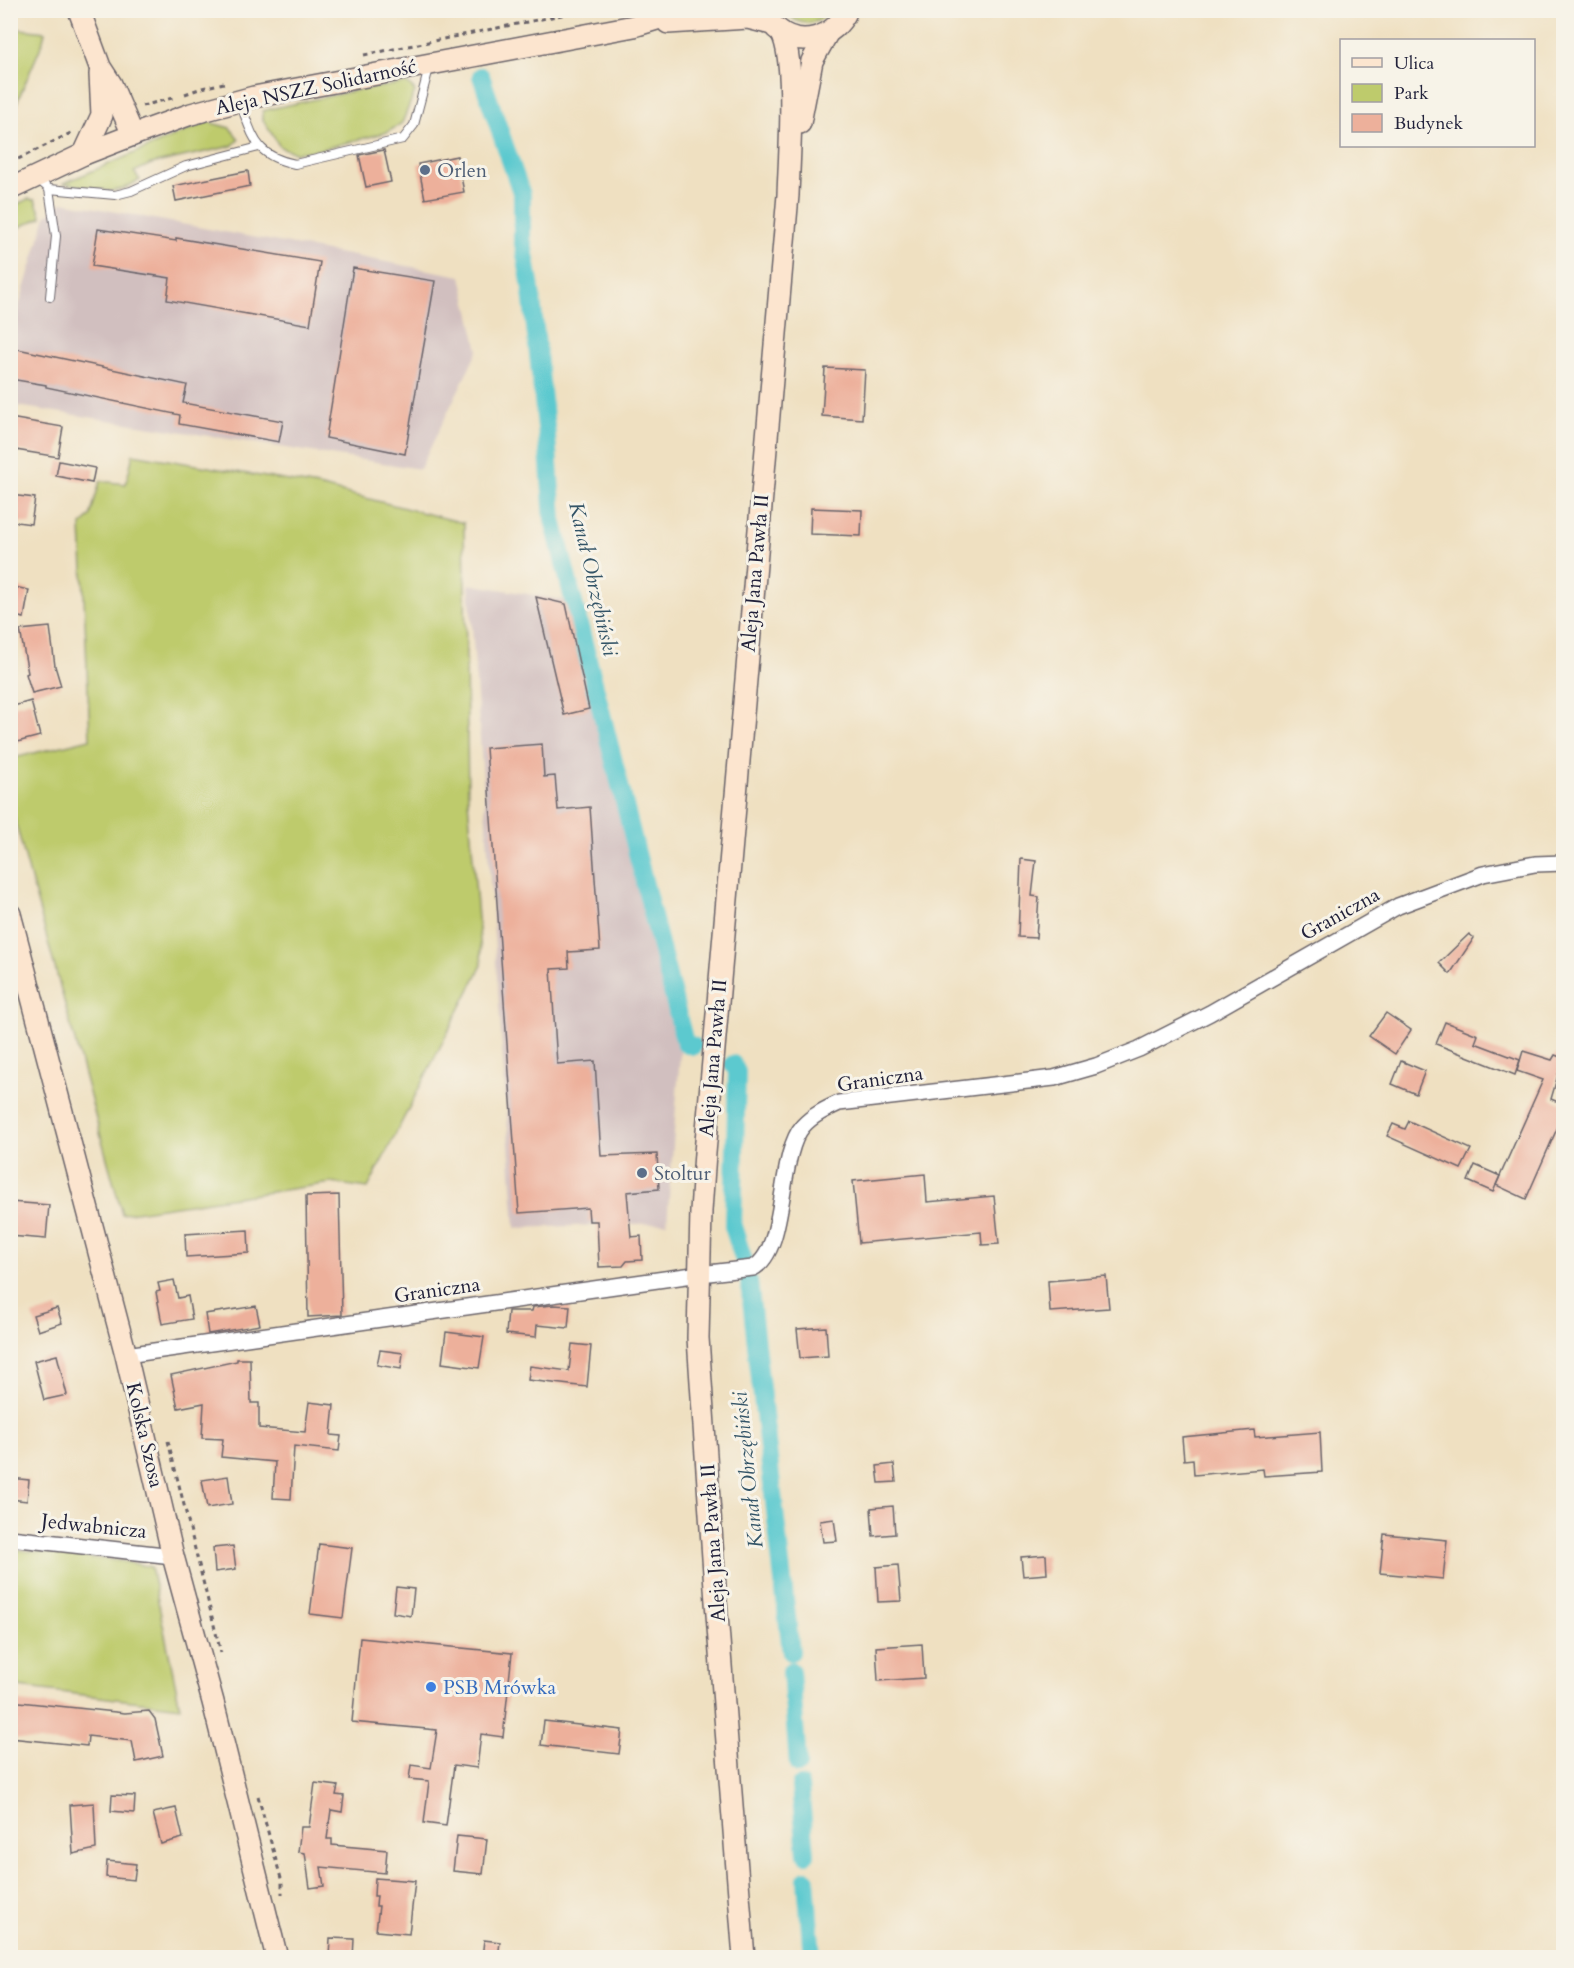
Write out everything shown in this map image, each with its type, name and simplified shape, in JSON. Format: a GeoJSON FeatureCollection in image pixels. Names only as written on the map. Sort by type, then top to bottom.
{"type":"FeatureCollection","features":[{"type":"Feature","properties":{"kind":"main road"},"geometry":{"type":"LineString","coordinates":[[79,10],[100,67],[111,84],[133,135]]}},
{"type":"Feature","properties":{"kind":"main road","name":"Aleja NSZZ Solidarność"},"geometry":{"type":"LineString","coordinates":[[634,26],[686,10]]}},
{"type":"Feature","properties":{"kind":"main road","name":"Aleja Jana Pawła II"},"geometry":{"type":"LineString","coordinates":[[788,195],[812,61],[827,34],[838,25],[847,10]]}},
{"type":"Feature","properties":{"kind":"main road","name":"Aleja NSZZ Solidarność"},"geometry":{"type":"LineString","coordinates":[[10,189],[42,183],[84,154],[191,114],[239,101],[430,64],[634,26],[734,18],[772,22],[791,37],[816,38],[827,34]]}},
{"type":"Feature","properties":{"kind":"main road","name":"Aleja Jana Pawła II"},"geometry":{"type":"LineString","coordinates":[[744,1958],[698,1338],[701,1211],[706,1142],[788,195],[790,122],[788,51],[772,22]]}},
{"type":"Feature","properties":{"kind":"main road"},"geometry":{"type":"LineString","coordinates":[[84,154],[102,116],[100,67]]}},
{"type":"Feature","properties":{"kind":"main road","name":"Kolska Szosa"},"geometry":{"type":"LineString","coordinates":[[10,914],[126,1355],[173,1556],[213,1702],[277,1958]]}},
{"type":"Feature","properties":{"kind":"street","name":"Graniczna"},"geometry":{"type":"LineString","coordinates":[[126,1355],[753,1268],[761,1264],[774,1236],[792,1150],[802,1127],[819,1113],[839,1103],[1054,1078],[1096,1066],[1139,1049],[1210,1013],[1398,906],[1483,874],[1535,864],[1563,863]]}},
{"type":"Feature","properties":{"kind":"street","name":"Jedwabnicza"},"geometry":{"type":"LineString","coordinates":[[10,1538],[173,1556]]}},
{"type":"Feature","properties":{"kind":"lane"},"geometry":{"type":"LineString","coordinates":[[239,101],[264,152],[279,161],[295,164],[403,139],[414,126],[430,64]]}},
{"type":"Feature","properties":{"kind":"lane"},"geometry":{"type":"LineString","coordinates":[[50,297],[56,236],[42,183],[100,195],[115,195],[131,191],[186,166],[260,147]]}},
{"type":"Feature","properties":{"kind":"shaded area"},"geometry":{"type":"Polygon","coordinates":[[[63,202],[461,276],[478,350],[420,469],[11,405],[11,332],[46,216],[63,202]]]}},
{"type":"Feature","properties":{"kind":"shaded area"},"geometry":{"type":"Polygon","coordinates":[[[469,584],[574,602],[681,1042],[667,1223],[515,1228],[469,584]]]}},
{"type":"Feature","properties":{"kind":"green space"},"geometry":{"type":"Polygon","coordinates":[[[784,11],[830,11],[819,20],[807,23],[795,20],[784,11]]]}},
{"type":"Feature","properties":{"kind":"green space"},"geometry":{"type":"Polygon","coordinates":[[[11,28],[45,32],[11,116],[11,28]]]}},
{"type":"Feature","properties":{"kind":"green space"},"geometry":{"type":"Polygon","coordinates":[[[407,83],[415,91],[402,123],[388,132],[318,150],[296,153],[280,147],[263,120],[263,111],[270,109],[353,91],[407,83]]]}},
{"type":"Feature","properties":{"kind":"green space"},"geometry":{"type":"Polygon","coordinates":[[[208,122],[230,128],[239,139],[232,146],[151,164],[134,172],[140,180],[123,189],[110,191],[64,183],[208,122]]]}},
{"type":"Feature","properties":{"kind":"green space"},"geometry":{"type":"Polygon","coordinates":[[[28,199],[35,200],[42,217],[11,231],[11,207],[28,199]]]}},
{"type":"Feature","properties":{"kind":"green space"},"geometry":{"type":"Polygon","coordinates":[[[133,454],[318,486],[464,523],[468,800],[482,965],[368,1188],[331,1183],[122,1214],[11,806],[10,759],[90,739],[81,525],[90,517],[100,481],[126,484],[133,454]]]}},
{"type":"Feature","properties":{"kind":"green space"},"geometry":{"type":"Polygon","coordinates":[[[11,1549],[121,1561],[151,1567],[180,1707],[11,1686],[11,1549]]]}},
{"type":"Feature","properties":{"kind":"building"},"geometry":{"type":"Polygon","coordinates":[[[384,150],[391,182],[366,187],[359,155],[384,150]]]}},
{"type":"Feature","properties":{"kind":"building"},"geometry":{"type":"Polygon","coordinates":[[[457,156],[464,192],[425,199],[418,164],[457,156]]]}},
{"type":"Feature","properties":{"kind":"building"},"geometry":{"type":"Polygon","coordinates":[[[248,171],[250,186],[176,201],[173,186],[248,171]]]}},
{"type":"Feature","properties":{"kind":"building"},"geometry":{"type":"Polygon","coordinates":[[[98,229],[176,241],[176,238],[320,262],[310,325],[167,300],[170,278],[92,266],[98,229]]]}},
{"type":"Feature","properties":{"kind":"building"},"geometry":{"type":"Polygon","coordinates":[[[353,268],[435,281],[405,454],[326,438],[353,268]]]}},
{"type":"Feature","properties":{"kind":"building"},"geometry":{"type":"Polygon","coordinates":[[[13,348],[187,385],[183,403],[283,421],[279,442],[179,424],[180,415],[10,379],[13,348]]]}},
{"type":"Feature","properties":{"kind":"building"},"geometry":{"type":"Polygon","coordinates":[[[825,368],[865,370],[862,419],[822,416],[825,368]]]}},
{"type":"Feature","properties":{"kind":"building"},"geometry":{"type":"Polygon","coordinates":[[[10,418],[63,427],[58,457],[10,449],[10,418]]]}},
{"type":"Feature","properties":{"kind":"building"},"geometry":{"type":"Polygon","coordinates":[[[59,461],[95,468],[92,483],[56,476],[59,461]]]}},
{"type":"Feature","properties":{"kind":"building"},"geometry":{"type":"Polygon","coordinates":[[[10,495],[35,498],[31,524],[10,521],[10,495]]]}},
{"type":"Feature","properties":{"kind":"building"},"geometry":{"type":"Polygon","coordinates":[[[811,508],[862,510],[861,536],[810,534],[811,508]]]}},
{"type":"Feature","properties":{"kind":"building"},"geometry":{"type":"Polygon","coordinates":[[[10,586],[29,590],[24,618],[10,615],[10,586]]]}},
{"type":"Feature","properties":{"kind":"building"},"geometry":{"type":"Polygon","coordinates":[[[536,597],[566,604],[589,709],[564,715],[536,597]]]}},
{"type":"Feature","properties":{"kind":"building"},"geometry":{"type":"Polygon","coordinates":[[[50,627],[55,666],[61,686],[32,693],[26,674],[28,673],[20,630],[50,627]]]}},
{"type":"Feature","properties":{"kind":"building"},"geometry":{"type":"Polygon","coordinates":[[[31,701],[40,736],[17,742],[10,718],[10,707],[31,701]]]}},
{"type":"Feature","properties":{"kind":"building"},"geometry":{"type":"Polygon","coordinates":[[[542,744],[544,777],[555,776],[558,810],[590,807],[600,950],[568,952],[569,968],[551,969],[557,1064],[595,1061],[601,1156],[657,1154],[659,1189],[627,1192],[631,1237],[641,1236],[642,1260],[627,1261],[623,1266],[599,1267],[597,1221],[589,1221],[588,1208],[519,1213],[486,748],[542,744]]]}},
{"type":"Feature","properties":{"kind":"building"},"geometry":{"type":"Polygon","coordinates":[[[1021,859],[1036,861],[1032,896],[1039,897],[1036,938],[1018,937],[1021,859]]]}},
{"type":"Feature","properties":{"kind":"building"},"geometry":{"type":"Polygon","coordinates":[[[1469,934],[1474,938],[1450,974],[1439,963],[1469,934]]]}},
{"type":"Feature","properties":{"kind":"building"},"geometry":{"type":"Polygon","coordinates":[[[1386,1013],[1411,1030],[1395,1054],[1369,1036],[1386,1013]]]}},
{"type":"Feature","properties":{"kind":"building"},"geometry":{"type":"Polygon","coordinates":[[[1445,1022],[1478,1035],[1475,1043],[1520,1060],[1515,1075],[1436,1044],[1445,1022]]]}},
{"type":"Feature","properties":{"kind":"building"},"geometry":{"type":"Polygon","coordinates":[[[1523,1051],[1552,1060],[1555,1055],[1563,1058],[1551,1099],[1563,1104],[1563,1115],[1526,1199],[1496,1185],[1543,1080],[1517,1071],[1523,1051]]]}},
{"type":"Feature","properties":{"kind":"building"},"geometry":{"type":"Polygon","coordinates":[[[1401,1061],[1425,1071],[1416,1094],[1392,1084],[1401,1061]]]}},
{"type":"Feature","properties":{"kind":"building"},"geometry":{"type":"Polygon","coordinates":[[[1409,1121],[1471,1149],[1461,1169],[1387,1136],[1393,1124],[1405,1129],[1409,1121]]]}},
{"type":"Feature","properties":{"kind":"building"},"geometry":{"type":"Polygon","coordinates":[[[1475,1165],[1500,1176],[1493,1192],[1468,1181],[1475,1165]]]}},
{"type":"Feature","properties":{"kind":"building"},"geometry":{"type":"Polygon","coordinates":[[[925,1174],[927,1202],[994,1196],[999,1244],[982,1245],[981,1232],[859,1243],[853,1181],[925,1174]]]}},
{"type":"Feature","properties":{"kind":"building"},"geometry":{"type":"Polygon","coordinates":[[[339,1195],[342,1315],[308,1317],[306,1196],[339,1195]]]}},
{"type":"Feature","properties":{"kind":"building"},"geometry":{"type":"Polygon","coordinates":[[[10,1202],[49,1205],[46,1239],[10,1236],[10,1202]]]}},
{"type":"Feature","properties":{"kind":"building"},"geometry":{"type":"Polygon","coordinates":[[[248,1230],[249,1253],[186,1257],[185,1234],[248,1230]]]}},
{"type":"Feature","properties":{"kind":"building"},"geometry":{"type":"Polygon","coordinates":[[[1106,1276],[1109,1308],[1050,1312],[1048,1281],[1106,1276]]]}},
{"type":"Feature","properties":{"kind":"building"},"geometry":{"type":"Polygon","coordinates":[[[174,1280],[178,1298],[188,1296],[192,1319],[162,1324],[156,1292],[160,1291],[158,1283],[174,1280]]]}},
{"type":"Feature","properties":{"kind":"building"},"geometry":{"type":"Polygon","coordinates":[[[256,1306],[260,1325],[208,1334],[205,1314],[256,1306]]]}},
{"type":"Feature","properties":{"kind":"building"},"geometry":{"type":"Polygon","coordinates":[[[570,1306],[568,1328],[537,1325],[536,1337],[506,1334],[508,1311],[532,1311],[533,1307],[570,1306]]]}},
{"type":"Feature","properties":{"kind":"building"},"geometry":{"type":"Polygon","coordinates":[[[57,1308],[62,1323],[38,1331],[33,1315],[57,1308]]]}},
{"type":"Feature","properties":{"kind":"building"},"geometry":{"type":"Polygon","coordinates":[[[826,1327],[828,1356],[800,1358],[797,1329],[826,1327]]]}},
{"type":"Feature","properties":{"kind":"building"},"geometry":{"type":"Polygon","coordinates":[[[446,1332],[484,1337],[479,1368],[442,1363],[446,1332]]]}},
{"type":"Feature","properties":{"kind":"building"},"geometry":{"type":"Polygon","coordinates":[[[572,1344],[591,1346],[587,1387],[528,1380],[530,1366],[569,1371],[572,1344]]]}},
{"type":"Feature","properties":{"kind":"building"},"geometry":{"type":"Polygon","coordinates":[[[380,1350],[403,1353],[401,1369],[377,1365],[380,1350]]]}},
{"type":"Feature","properties":{"kind":"building"},"geometry":{"type":"Polygon","coordinates":[[[57,1355],[67,1395],[44,1400],[34,1361],[57,1355]]]}},
{"type":"Feature","properties":{"kind":"building"},"geometry":{"type":"Polygon","coordinates":[[[237,1359],[250,1359],[251,1403],[259,1403],[259,1428],[305,1432],[309,1402],[334,1405],[331,1435],[341,1436],[339,1451],[294,1446],[291,1499],[273,1498],[275,1462],[221,1457],[223,1439],[202,1438],[204,1403],[178,1408],[171,1375],[237,1361],[237,1359]]]}},
{"type":"Feature","properties":{"kind":"building"},"geometry":{"type":"Polygon","coordinates":[[[1254,1430],[1255,1437],[1320,1432],[1322,1472],[1264,1476],[1263,1469],[1194,1475],[1193,1459],[1184,1460],[1182,1437],[1254,1430]]]}},
{"type":"Feature","properties":{"kind":"building"},"geometry":{"type":"Polygon","coordinates":[[[894,1464],[896,1482],[879,1483],[877,1466],[894,1464]]]}},
{"type":"Feature","properties":{"kind":"building"},"geometry":{"type":"Polygon","coordinates":[[[228,1476],[232,1504],[207,1508],[202,1480],[228,1476]]]}},
{"type":"Feature","properties":{"kind":"building"},"geometry":{"type":"Polygon","coordinates":[[[10,1478],[29,1480],[27,1501],[10,1499],[10,1478]]]}},
{"type":"Feature","properties":{"kind":"building"},"geometry":{"type":"Polygon","coordinates":[[[893,1506],[895,1534],[873,1536],[871,1508],[893,1506]]]}},
{"type":"Feature","properties":{"kind":"building"},"geometry":{"type":"Polygon","coordinates":[[[834,1519],[837,1541],[823,1542],[820,1521],[834,1519]]]}},
{"type":"Feature","properties":{"kind":"building"},"geometry":{"type":"Polygon","coordinates":[[[1384,1534],[1447,1540],[1443,1579],[1380,1573],[1384,1534]]]}},
{"type":"Feature","properties":{"kind":"building"},"geometry":{"type":"Polygon","coordinates":[[[319,1544],[352,1548],[343,1618],[310,1614],[319,1544]]]}},
{"type":"Feature","properties":{"kind":"building"},"geometry":{"type":"Polygon","coordinates":[[[233,1546],[236,1569],[215,1572],[213,1548],[233,1546]]]}},
{"type":"Feature","properties":{"kind":"building"},"geometry":{"type":"Polygon","coordinates":[[[1046,1555],[1047,1574],[1023,1576],[1021,1557],[1046,1555]]]}},
{"type":"Feature","properties":{"kind":"building"},"geometry":{"type":"Polygon","coordinates":[[[898,1565],[901,1601],[878,1602],[876,1567],[898,1565]]]}},
{"type":"Feature","properties":{"kind":"building"},"geometry":{"type":"Polygon","coordinates":[[[396,1587],[414,1589],[411,1616],[393,1613],[396,1587]]]}},
{"type":"Feature","properties":{"kind":"building","name":"PSB Mrówka"},"geometry":{"type":"Polygon","coordinates":[[[360,1638],[512,1653],[503,1737],[481,1734],[477,1768],[454,1765],[446,1826],[424,1823],[429,1781],[409,1779],[411,1765],[431,1768],[437,1730],[352,1722],[360,1638]]]}},
{"type":"Feature","properties":{"kind":"building"},"geometry":{"type":"Polygon","coordinates":[[[922,1644],[924,1678],[878,1681],[876,1647],[922,1644]]]}},
{"type":"Feature","properties":{"kind":"building"},"geometry":{"type":"Polygon","coordinates":[[[10,1701],[125,1713],[149,1711],[155,1719],[163,1756],[136,1762],[132,1741],[88,1736],[87,1746],[10,1738],[10,1701]]]}},
{"type":"Feature","properties":{"kind":"building"},"geometry":{"type":"Polygon","coordinates":[[[544,1721],[622,1730],[619,1754],[541,1745],[544,1721]]]}},
{"type":"Feature","properties":{"kind":"building"},"geometry":{"type":"Polygon","coordinates":[[[315,1783],[338,1786],[336,1795],[344,1796],[342,1812],[331,1810],[327,1839],[332,1839],[332,1845],[387,1850],[385,1873],[321,1867],[324,1886],[310,1888],[305,1853],[298,1852],[301,1827],[309,1827],[315,1783]]]}},
{"type":"Feature","properties":{"kind":"building"},"geometry":{"type":"Polygon","coordinates":[[[112,1795],[135,1796],[134,1813],[111,1811],[112,1795]]]}},
{"type":"Feature","properties":{"kind":"building"},"geometry":{"type":"Polygon","coordinates":[[[94,1803],[96,1849],[73,1854],[70,1805],[94,1803]]]}},
{"type":"Feature","properties":{"kind":"building"},"geometry":{"type":"Polygon","coordinates":[[[176,1808],[183,1838],[161,1844],[153,1813],[176,1808]]]}},
{"type":"Feature","properties":{"kind":"building"},"geometry":{"type":"Polygon","coordinates":[[[457,1836],[487,1839],[483,1874],[453,1871],[457,1836]]]}},
{"type":"Feature","properties":{"kind":"building"},"geometry":{"type":"Polygon","coordinates":[[[107,1861],[136,1864],[134,1880],[106,1877],[107,1861]]]}},
{"type":"Feature","properties":{"kind":"building"},"geometry":{"type":"Polygon","coordinates":[[[375,1878],[415,1881],[409,1934],[376,1931],[379,1906],[376,1906],[377,1896],[374,1896],[375,1878]]]}},
{"type":"Feature","properties":{"kind":"building"},"geometry":{"type":"Polygon","coordinates":[[[330,1938],[354,1939],[353,1958],[329,1958],[330,1938]]]}},
{"type":"Feature","properties":{"kind":"building"},"geometry":{"type":"Polygon","coordinates":[[[484,1940],[500,1942],[498,1958],[482,1958],[484,1940]]]}},
{"type":"Feature","properties":{"kind":"waterway","name":"Kanał Obrzębiński"},"geometry":{"type":"LineString","coordinates":[[481,76],[522,195],[522,238],[530,282],[547,436],[553,520],[685,1043],[693,1046]]}},
{"type":"Feature","properties":{"kind":"waterway","name":"Kanał Obrzębiński"},"geometry":{"type":"LineString","coordinates":[[733,1064],[737,1072],[733,1226],[743,1258]]}},
{"type":"Feature","properties":{"kind":"waterway","name":"Kanał Obrzębiński"},"geometry":{"type":"LineString","coordinates":[[749,1282],[791,1652]]}},
{"type":"Feature","properties":{"kind":"waterway","name":"Kanał Obrzębiński"},"geometry":{"type":"LineString","coordinates":[[791,1671],[798,1765]]}},
{"type":"Feature","properties":{"kind":"waterway","name":"Kanał Obrzębiński"},"geometry":{"type":"LineString","coordinates":[[800,1786],[806,1854]]}},
{"type":"Feature","properties":{"kind":"waterway","name":"Kanał Obrzębiński"},"geometry":{"type":"LineString","coordinates":[[806,1879],[812,1958]]}},
{"type":"Feature","properties":{"kind":"place","name":"Orlen"},"geometry":{"type":"Point","coordinates":[425,170]}},
{"type":"Feature","properties":{"kind":"place","name":"Stoltur"},"geometry":{"type":"Point","coordinates":[642,1173]}},
{"type":"Feature","properties":{"kind":"place","name":"PSB Mrówka"},"geometry":{"type":"Point","coordinates":[431,1687]}}]}
